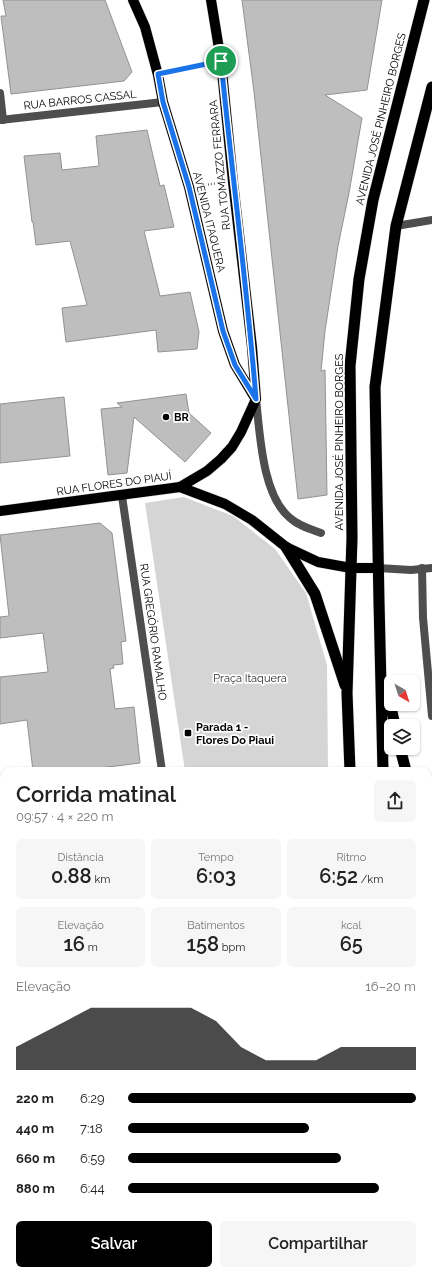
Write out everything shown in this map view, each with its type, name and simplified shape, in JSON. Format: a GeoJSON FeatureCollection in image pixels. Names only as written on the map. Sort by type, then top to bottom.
{"type":"FeatureCollection","features":[{"type":"Feature","properties":{"kind":"highway","name":"AVENIDA JOSÉ PINHEIRO BORGES"},"geometry":{"type":"LineString","coordinates":[[350,767],[347,693],[352,538],[350,366],[358,279],[373,200],[424,0]]}},
{"type":"Feature","properties":{"kind":"highway"},"geometry":{"type":"LineString","coordinates":[[383,767],[375,387],[396,226],[432,87]]}},
{"type":"Feature","properties":{"kind":"highway"},"geometry":{"type":"LineString","coordinates":[[286,547],[315,594],[347,693]]}},
{"type":"Feature","properties":{"kind":"highway"},"geometry":{"type":"LineString","coordinates":[[380,655],[394,719]]}},
{"type":"Feature","properties":{"kind":"highway"},"geometry":{"type":"LineString","coordinates":[[402,755],[405,767]]}},
{"type":"Feature","properties":{"kind":"main road","name":"AVENIDA ITAQUERA"},"geometry":{"type":"LineString","coordinates":[[133,0],[145,27],[158,74],[163,102],[189,187],[223,331],[235,365],[256,399]]}},
{"type":"Feature","properties":{"kind":"main road","name":"RUA TOMAZZO FERRARA"},"geometry":{"type":"LineString","coordinates":[[212,0],[221,61],[252,347],[256,399]]}},
{"type":"Feature","properties":{"kind":"main road"},"geometry":{"type":"LineString","coordinates":[[180,487],[207,471],[232,447],[241,432],[256,399]]}},
{"type":"Feature","properties":{"kind":"main road","name":"RUA FLORES DO PIAUÍ"},"geometry":{"type":"LineString","coordinates":[[0,511],[122,496],[180,487],[225,504],[252,520],[286,547],[318,562],[351,568],[378,568]]}},
{"type":"Feature","properties":{"kind":"street"},"geometry":{"type":"LineString","coordinates":[[0,93],[2,120]]}},
{"type":"Feature","properties":{"kind":"street","name":"RUA BARROS CASSAL"},"geometry":{"type":"LineString","coordinates":[[2,120],[163,102]]}},
{"type":"Feature","properties":{"kind":"street"},"geometry":{"type":"LineString","coordinates":[[396,226],[432,220]]}},
{"type":"Feature","properties":{"kind":"street"},"geometry":{"type":"LineString","coordinates":[[256,399],[263,454],[270,487],[279,505],[289,518],[300,525],[320,533]]}},
{"type":"Feature","properties":{"kind":"street","name":"RUA GREGÓRIO RAMALHO"},"geometry":{"type":"LineString","coordinates":[[122,496],[161,767]]}},
{"type":"Feature","properties":{"kind":"street"},"geometry":{"type":"LineString","coordinates":[[378,568],[411,570],[432,568]]}},
{"type":"Feature","properties":{"kind":"street"},"geometry":{"type":"LineString","coordinates":[[422,568],[423,618],[432,716]]}},
{"type":"Feature","properties":{"kind":"path"},"geometry":{"type":"LineString","coordinates":[[158,74],[221,61]]}},
{"type":"Feature","properties":{"kind":"path"},"geometry":{"type":"LineString","coordinates":[[189,187],[233,182]]}},
{"type":"Feature","properties":{"kind":"green space","name":"Praça Itaquera"},"geometry":{"type":"Polygon","coordinates":[[[184,497],[233,516],[275,549],[306,593],[327,665],[328,767],[184,767],[145,503],[184,497]]]}},
{"type":"Feature","properties":{"kind":"building"},"geometry":{"type":"Polygon","coordinates":[[[3,0],[105,0],[132,72],[124,81],[11,94],[1,16],[6,16],[3,0]]]}},
{"type":"Feature","properties":{"kind":"building"},"geometry":{"type":"Polygon","coordinates":[[[242,0],[382,0],[367,90],[325,95],[362,118],[338,246],[325,331],[321,371],[325,370],[327,495],[298,499],[254,92],[242,0]]]}},
{"type":"Feature","properties":{"kind":"building"},"geometry":{"type":"Polygon","coordinates":[[[147,130],[160,186],[164,185],[174,227],[144,231],[160,296],[190,292],[199,332],[197,349],[158,352],[156,330],[66,342],[62,308],[87,305],[70,241],[36,245],[24,156],[60,153],[62,170],[99,166],[96,136],[147,130]]]}},
{"type":"Feature","properties":{"kind":"building"},"geometry":{"type":"Polygon","coordinates":[[[186,394],[189,413],[211,433],[185,462],[134,417],[127,473],[108,475],[101,409],[122,407],[117,403],[186,394]]]}},
{"type":"Feature","properties":{"kind":"building"},"geometry":{"type":"Polygon","coordinates":[[[64,397],[70,456],[0,463],[0,404],[64,397]]]}},
{"type":"Feature","properties":{"kind":"building"},"geometry":{"type":"Polygon","coordinates":[[[100,523],[112,533],[126,641],[121,642],[123,664],[113,665],[114,668],[110,669],[115,709],[134,707],[140,763],[108,767],[33,767],[27,720],[0,724],[0,677],[48,672],[43,633],[0,638],[0,617],[9,616],[0,535],[100,523]]]}},
{"type":"Feature","properties":{"kind":"place","name":"BR"},"geometry":{"type":"Point","coordinates":[166,417]}},
{"type":"Feature","properties":{"kind":"place","name":"Parada 1 - Flores Do Piaui"},"geometry":{"type":"Point","coordinates":[188,733]}},
{"type":"Feature","properties":{"kind":"route"},"geometry":{"type":"LineString","coordinates":[[221,61],[252,347],[256,399],[235,365],[223,331],[189,187],[163,102],[158,74],[221,61]]}}]}
